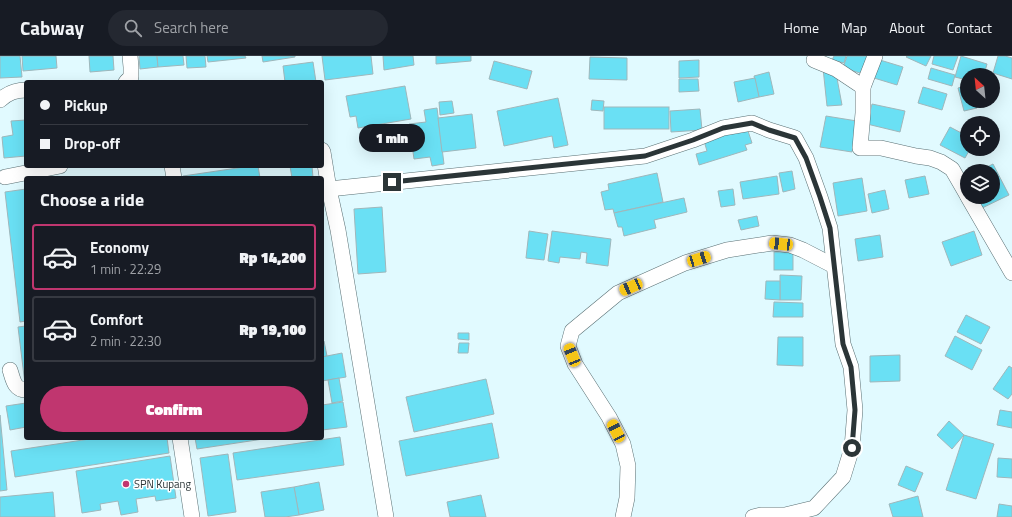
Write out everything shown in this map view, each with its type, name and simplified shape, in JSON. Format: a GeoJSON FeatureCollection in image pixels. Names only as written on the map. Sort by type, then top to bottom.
{"type":"FeatureCollection","features":[{"type":"Feature","properties":{"kind":"street"},"geometry":{"type":"LineString","coordinates":[[128,80],[131,77],[130,56]]}},
{"type":"Feature","properties":{"kind":"street"},"geometry":{"type":"LineString","coordinates":[[875,56],[863,87],[863,113],[860,148],[881,148],[930,158],[941,162],[952,169],[960,182]]}},
{"type":"Feature","properties":{"kind":"street"},"geometry":{"type":"LineString","coordinates":[[814,60],[836,69],[863,87]]}},
{"type":"Feature","properties":{"kind":"street"},"geometry":{"type":"LineString","coordinates":[[0,100],[11,92],[24,90]]}},
{"type":"Feature","properties":{"kind":"street"},"geometry":{"type":"LineString","coordinates":[[329,189],[645,156],[723,128],[752,123],[795,138],[806,158],[830,228],[843,344],[851,367],[855,410],[852,448],[843,477],[814,508],[784,515],[761,515],[753,517]]}},
{"type":"Feature","properties":{"kind":"street"},"geometry":{"type":"LineString","coordinates":[[324,158],[338,230],[386,517]]}},
{"type":"Feature","properties":{"kind":"street"},"geometry":{"type":"LineString","coordinates":[[5,177],[50,168]]}},
{"type":"Feature","properties":{"kind":"street"},"geometry":{"type":"LineString","coordinates":[[973,204],[1012,273]]}},
{"type":"Feature","properties":{"kind":"street"},"geometry":{"type":"LineString","coordinates":[[623,517],[627,498],[628,466],[623,444],[609,418],[575,364],[568,346],[572,331],[618,293],[685,263],[727,250],[772,243],[790,245],[804,250],[834,266]]}},
{"type":"Feature","properties":{"kind":"street"},"geometry":{"type":"LineString","coordinates":[[10,370],[15,386],[24,390]]}},
{"type":"Feature","properties":{"kind":"street"},"geometry":{"type":"LineString","coordinates":[[180,440],[192,517]]}},
{"type":"Feature","properties":{"kind":"building"},"geometry":{"type":"Polygon","coordinates":[[[0,56],[20,56],[22,77],[0,78],[0,56]]]}},
{"type":"Feature","properties":{"kind":"building"},"geometry":{"type":"Polygon","coordinates":[[[22,56],[56,56],[57,68],[23,71],[22,56]]]}},
{"type":"Feature","properties":{"kind":"building"},"geometry":{"type":"Polygon","coordinates":[[[89,56],[113,56],[114,70],[90,72],[89,56]]]}},
{"type":"Feature","properties":{"kind":"building"},"geometry":{"type":"Polygon","coordinates":[[[139,56],[157,56],[158,67],[140,69],[139,56]]]}},
{"type":"Feature","properties":{"kind":"building"},"geometry":{"type":"Polygon","coordinates":[[[157,56],[183,56],[184,65],[158,67],[157,56]]]}},
{"type":"Feature","properties":{"kind":"building"},"geometry":{"type":"Polygon","coordinates":[[[186,56],[205,56],[206,67],[187,68],[186,56]]]}},
{"type":"Feature","properties":{"kind":"building"},"geometry":{"type":"Polygon","coordinates":[[[207,56],[245,56],[246,58],[208,62],[207,56]]]}},
{"type":"Feature","properties":{"kind":"building"},"geometry":{"type":"Polygon","coordinates":[[[262,56],[295,56],[295,57],[263,62],[262,56]]]}},
{"type":"Feature","properties":{"kind":"building"},"geometry":{"type":"Polygon","coordinates":[[[322,56],[371,56],[373,74],[325,80],[322,56]]]}},
{"type":"Feature","properties":{"kind":"building"},"geometry":{"type":"Polygon","coordinates":[[[383,56],[413,56],[414,65],[384,70],[383,56]]]}},
{"type":"Feature","properties":{"kind":"building"},"geometry":{"type":"Polygon","coordinates":[[[436,56],[471,56],[471,61],[436,64],[436,56]]]}},
{"type":"Feature","properties":{"kind":"building"},"geometry":{"type":"Polygon","coordinates":[[[834,56],[846,56],[844,63],[832,60],[834,56]]]}},
{"type":"Feature","properties":{"kind":"building"},"geometry":{"type":"Polygon","coordinates":[[[847,56],[872,56],[867,75],[843,68],[847,56]]]}},
{"type":"Feature","properties":{"kind":"building"},"geometry":{"type":"Polygon","coordinates":[[[931,56],[926,66],[906,57],[931,56]]]}},
{"type":"Feature","properties":{"kind":"building"},"geometry":{"type":"Polygon","coordinates":[[[934,56],[958,56],[953,70],[932,64],[934,56]]]}},
{"type":"Feature","properties":{"kind":"building"},"geometry":{"type":"Polygon","coordinates":[[[961,56],[987,64],[986,68],[960,68],[960,78],[955,77],[961,56]]]}},
{"type":"Feature","properties":{"kind":"building"},"geometry":{"type":"Polygon","coordinates":[[[998,56],[1012,58],[1012,79],[1000,75],[1000,68],[994,68],[998,56]]]}},
{"type":"Feature","properties":{"kind":"building"},"geometry":{"type":"Polygon","coordinates":[[[590,57],[627,58],[627,80],[589,79],[590,57]]]}},
{"type":"Feature","properties":{"kind":"building"},"geometry":{"type":"Polygon","coordinates":[[[699,60],[699,77],[679,78],[679,61],[699,60]]]}},
{"type":"Feature","properties":{"kind":"building"},"geometry":{"type":"Polygon","coordinates":[[[880,60],[903,67],[897,85],[874,78],[880,60]]]}},
{"type":"Feature","properties":{"kind":"building"},"geometry":{"type":"Polygon","coordinates":[[[494,61],[532,71],[527,89],[489,79],[494,61]]]}},
{"type":"Feature","properties":{"kind":"building"},"geometry":{"type":"Polygon","coordinates":[[[313,62],[316,80],[285,80],[283,66],[313,62]]]}},
{"type":"Feature","properties":{"kind":"building"},"geometry":{"type":"Polygon","coordinates":[[[823,68],[836,73],[842,105],[827,106],[823,68]]]}},
{"type":"Feature","properties":{"kind":"building"},"geometry":{"type":"Polygon","coordinates":[[[931,68],[955,75],[952,86],[928,79],[931,68]]]}},
{"type":"Feature","properties":{"kind":"building"},"geometry":{"type":"Polygon","coordinates":[[[769,72],[774,94],[759,97],[754,76],[769,72]]]}},
{"type":"Feature","properties":{"kind":"building"},"geometry":{"type":"Polygon","coordinates":[[[755,78],[759,97],[738,102],[734,82],[755,78]]]}},
{"type":"Feature","properties":{"kind":"building"},"geometry":{"type":"Polygon","coordinates":[[[679,79],[698,79],[699,91],[679,92],[679,79]]]}},
{"type":"Feature","properties":{"kind":"building"},"geometry":{"type":"Polygon","coordinates":[[[405,86],[411,119],[358,128],[356,116],[350,117],[346,96],[405,86]]]}},
{"type":"Feature","properties":{"kind":"building"},"geometry":{"type":"Polygon","coordinates":[[[923,87],[947,94],[942,110],[918,103],[923,87]]]}},
{"type":"Feature","properties":{"kind":"building"},"geometry":{"type":"Polygon","coordinates":[[[558,98],[568,145],[554,148],[552,136],[504,146],[497,111],[558,98]]]}},
{"type":"Feature","properties":{"kind":"building"},"geometry":{"type":"Polygon","coordinates":[[[592,100],[604,101],[603,111],[591,110],[592,100]]]}},
{"type":"Feature","properties":{"kind":"building"},"geometry":{"type":"Polygon","coordinates":[[[452,101],[454,113],[440,115],[439,102],[452,101]]]}},
{"type":"Feature","properties":{"kind":"building"},"geometry":{"type":"Polygon","coordinates":[[[872,104],[905,111],[900,132],[867,124],[872,104]]]}},
{"type":"Feature","properties":{"kind":"building"},"geometry":{"type":"Polygon","coordinates":[[[604,107],[669,107],[669,129],[604,129],[604,107]]]}},
{"type":"Feature","properties":{"kind":"building"},"geometry":{"type":"Polygon","coordinates":[[[437,108],[444,164],[432,166],[430,157],[414,159],[409,124],[426,122],[424,110],[437,108]]]}},
{"type":"Feature","properties":{"kind":"building"},"geometry":{"type":"Polygon","coordinates":[[[963,108],[977,108],[964,111],[963,108]]]}},
{"type":"Feature","properties":{"kind":"building"},"geometry":{"type":"Polygon","coordinates":[[[700,109],[702,130],[671,132],[670,111],[700,109]]]}},
{"type":"Feature","properties":{"kind":"building"},"geometry":{"type":"Polygon","coordinates":[[[472,114],[476,148],[442,152],[438,118],[472,114]]]}},
{"type":"Feature","properties":{"kind":"building"},"geometry":{"type":"Polygon","coordinates":[[[826,116],[857,121],[852,152],[820,147],[826,116]]]}},
{"type":"Feature","properties":{"kind":"building"},"geometry":{"type":"Polygon","coordinates":[[[24,120],[24,156],[4,158],[2,137],[13,135],[11,121],[24,120]]]}},
{"type":"Feature","properties":{"kind":"building"},"geometry":{"type":"Polygon","coordinates":[[[950,127],[960,132],[960,155],[940,145],[950,127]]]}},
{"type":"Feature","properties":{"kind":"building"},"geometry":{"type":"Polygon","coordinates":[[[747,128],[752,143],[745,145],[747,150],[699,165],[696,154],[707,151],[704,141],[747,128]]]}},
{"type":"Feature","properties":{"kind":"building"},"geometry":{"type":"Polygon","coordinates":[[[237,168],[258,168],[260,176],[183,176],[237,168]]]}},
{"type":"Feature","properties":{"kind":"building"},"geometry":{"type":"Polygon","coordinates":[[[290,168],[312,168],[313,176],[292,176],[290,168]]]}},
{"type":"Feature","properties":{"kind":"building"},"geometry":{"type":"Polygon","coordinates":[[[792,171],[795,189],[783,192],[779,173],[792,171]]]}},
{"type":"Feature","properties":{"kind":"building"},"geometry":{"type":"Polygon","coordinates":[[[657,173],[663,202],[614,213],[613,209],[605,210],[601,192],[609,190],[608,184],[657,173]]]}},
{"type":"Feature","properties":{"kind":"building"},"geometry":{"type":"Polygon","coordinates":[[[777,176],[779,194],[743,199],[740,182],[777,176]]]}},
{"type":"Feature","properties":{"kind":"building"},"geometry":{"type":"Polygon","coordinates":[[[925,176],[929,194],[909,198],[905,180],[925,176]]]}},
{"type":"Feature","properties":{"kind":"building"},"geometry":{"type":"Polygon","coordinates":[[[862,178],[867,211],[838,216],[833,183],[862,178]]]}},
{"type":"Feature","properties":{"kind":"building"},"geometry":{"type":"Polygon","coordinates":[[[1000,178],[1009,195],[1000,199],[1000,178]]]}},
{"type":"Feature","properties":{"kind":"building"},"geometry":{"type":"Polygon","coordinates":[[[24,189],[24,321],[20,322],[5,192],[24,189]]]}},
{"type":"Feature","properties":{"kind":"building"},"geometry":{"type":"Polygon","coordinates":[[[733,189],[735,205],[721,207],[718,191],[733,189]]]}},
{"type":"Feature","properties":{"kind":"building"},"geometry":{"type":"Polygon","coordinates":[[[885,190],[889,209],[872,213],[868,194],[885,190]]]}},
{"type":"Feature","properties":{"kind":"building"},"geometry":{"type":"Polygon","coordinates":[[[684,198],[687,212],[654,220],[656,228],[624,236],[622,227],[618,227],[614,213],[684,198]]]}},
{"type":"Feature","properties":{"kind":"building"},"geometry":{"type":"Polygon","coordinates":[[[978,204],[990,204],[980,209],[978,204]]]}},
{"type":"Feature","properties":{"kind":"building"},"geometry":{"type":"Polygon","coordinates":[[[382,207],[386,272],[358,274],[354,209],[382,207]]]}},
{"type":"Feature","properties":{"kind":"building"},"geometry":{"type":"Polygon","coordinates":[[[757,216],[759,226],[741,230],[738,220],[757,216]]]}},
{"type":"Feature","properties":{"kind":"building"},"geometry":{"type":"Polygon","coordinates":[[[529,231],[548,234],[544,260],[526,258],[529,231]]]}},
{"type":"Feature","properties":{"kind":"building"},"geometry":{"type":"Polygon","coordinates":[[[552,231],[611,239],[608,266],[586,263],[587,253],[581,252],[580,259],[560,257],[559,263],[548,261],[552,231]]]}},
{"type":"Feature","properties":{"kind":"building"},"geometry":{"type":"Polygon","coordinates":[[[974,231],[982,255],[951,266],[942,242],[974,231]]]}},
{"type":"Feature","properties":{"kind":"building"},"geometry":{"type":"Polygon","coordinates":[[[880,235],[883,257],[858,261],[855,239],[880,235]]]}},
{"type":"Feature","properties":{"kind":"building"},"geometry":{"type":"Polygon","coordinates":[[[774,252],[793,252],[793,270],[774,270],[774,252]]]}},
{"type":"Feature","properties":{"kind":"building"},"geometry":{"type":"Polygon","coordinates":[[[780,275],[802,276],[801,300],[780,300],[780,275]]]}},
{"type":"Feature","properties":{"kind":"building"},"geometry":{"type":"Polygon","coordinates":[[[766,281],[780,281],[780,300],[765,299],[766,281]]]}},
{"type":"Feature","properties":{"kind":"building"},"geometry":{"type":"Polygon","coordinates":[[[774,302],[803,303],[803,317],[773,317],[774,302]]]}},
{"type":"Feature","properties":{"kind":"building"},"geometry":{"type":"Polygon","coordinates":[[[966,315],[990,327],[981,344],[957,332],[966,315]]]}},
{"type":"Feature","properties":{"kind":"building"},"geometry":{"type":"Polygon","coordinates":[[[24,326],[24,376],[18,327],[24,326]]]}},
{"type":"Feature","properties":{"kind":"building"},"geometry":{"type":"Polygon","coordinates":[[[458,333],[469,333],[469,340],[458,339],[458,333]]]}},
{"type":"Feature","properties":{"kind":"building"},"geometry":{"type":"Polygon","coordinates":[[[955,336],[982,350],[972,370],[945,356],[955,336]]]}},
{"type":"Feature","properties":{"kind":"building"},"geometry":{"type":"Polygon","coordinates":[[[778,337],[803,337],[803,366],[777,365],[778,337]]]}},
{"type":"Feature","properties":{"kind":"building"},"geometry":{"type":"Polygon","coordinates":[[[324,341],[327,356],[324,357],[324,341]]]}},
{"type":"Feature","properties":{"kind":"building"},"geometry":{"type":"Polygon","coordinates":[[[459,343],[469,343],[468,353],[458,353],[459,343]]]}},
{"type":"Feature","properties":{"kind":"building"},"geometry":{"type":"Polygon","coordinates":[[[342,353],[346,377],[324,381],[324,357],[342,353]]]}},
{"type":"Feature","properties":{"kind":"building"},"geometry":{"type":"Polygon","coordinates":[[[900,355],[900,381],[870,382],[870,356],[900,355]]]}},
{"type":"Feature","properties":{"kind":"building"},"geometry":{"type":"Polygon","coordinates":[[[1009,366],[1012,368],[1012,394],[1008,399],[993,389],[1009,366]]]}},
{"type":"Feature","properties":{"kind":"building"},"geometry":{"type":"Polygon","coordinates":[[[339,378],[343,401],[332,403],[328,380],[339,378]]]}},
{"type":"Feature","properties":{"kind":"building"},"geometry":{"type":"Polygon","coordinates":[[[486,379],[494,414],[414,432],[406,397],[486,379]]]}},
{"type":"Feature","properties":{"kind":"building"},"geometry":{"type":"Polygon","coordinates":[[[343,402],[347,427],[324,430],[324,405],[343,402]]]}},
{"type":"Feature","properties":{"kind":"building"},"geometry":{"type":"Polygon","coordinates":[[[24,403],[24,427],[10,430],[6,406],[24,403]]]}},
{"type":"Feature","properties":{"kind":"building"},"geometry":{"type":"Polygon","coordinates":[[[1000,410],[1012,412],[1012,428],[997,425],[1000,410]]]}},
{"type":"Feature","properties":{"kind":"building"},"geometry":{"type":"Polygon","coordinates":[[[0,415],[7,490],[0,491],[0,415]]]}},
{"type":"Feature","properties":{"kind":"building"},"geometry":{"type":"Polygon","coordinates":[[[949,421],[964,435],[952,449],[937,435],[949,421]]]}},
{"type":"Feature","properties":{"kind":"building"},"geometry":{"type":"Polygon","coordinates":[[[492,423],[499,458],[406,476],[399,441],[492,423]]]}},
{"type":"Feature","properties":{"kind":"building"},"geometry":{"type":"Polygon","coordinates":[[[964,435],[994,444],[976,499],[946,490],[964,435]]]}},
{"type":"Feature","properties":{"kind":"building"},"geometry":{"type":"Polygon","coordinates":[[[340,437],[344,465],[237,480],[233,453],[340,437]]]}},
{"type":"Feature","properties":{"kind":"building"},"geometry":{"type":"Polygon","coordinates":[[[83,440],[167,440],[169,453],[15,477],[11,451],[83,440]]]}},
{"type":"Feature","properties":{"kind":"building"},"geometry":{"type":"Polygon","coordinates":[[[195,440],[257,440],[197,449],[195,440]]]}},
{"type":"Feature","properties":{"kind":"building"},"geometry":{"type":"Polygon","coordinates":[[[228,454],[236,512],[208,516],[200,458],[228,454]]]}},
{"type":"Feature","properties":{"kind":"building","name":"SPN Kupang"},"geometry":{"type":"Polygon","coordinates":[[[170,456],[176,498],[156,501],[155,496],[136,499],[138,512],[121,515],[118,501],[100,504],[101,510],[82,513],[76,471],[170,456]]]}},
{"type":"Feature","properties":{"kind":"building"},"geometry":{"type":"Polygon","coordinates":[[[998,458],[1012,459],[1012,478],[997,477],[998,458]]]}},
{"type":"Feature","properties":{"kind":"building"},"geometry":{"type":"Polygon","coordinates":[[[906,466],[923,473],[915,492],[898,485],[906,466]]]}},
{"type":"Feature","properties":{"kind":"building"},"geometry":{"type":"Polygon","coordinates":[[[319,482],[324,510],[299,515],[294,487],[319,482]]]}},
{"type":"Feature","properties":{"kind":"building"},"geometry":{"type":"Polygon","coordinates":[[[294,487],[299,515],[265,517],[261,492],[294,487]]]}},
{"type":"Feature","properties":{"kind":"building"},"geometry":{"type":"Polygon","coordinates":[[[53,492],[55,517],[0,517],[0,497],[53,492]]]}},
{"type":"Feature","properties":{"kind":"building"},"geometry":{"type":"Polygon","coordinates":[[[481,495],[486,517],[450,517],[447,502],[481,495]]]}},
{"type":"Feature","properties":{"kind":"building"},"geometry":{"type":"Polygon","coordinates":[[[918,496],[923,517],[893,517],[889,504],[918,496]]]}},
{"type":"Feature","properties":{"kind":"building"},"geometry":{"type":"Polygon","coordinates":[[[999,504],[1012,506],[1012,517],[997,517],[999,504]]]}},
{"type":"Feature","properties":{"kind":"place","name":"SPN Kupang"},"geometry":{"type":"Point","coordinates":[126,484]}},
{"type":"Feature","properties":{"kind":"route"},"geometry":{"type":"LineString","coordinates":[[392,182],[645,156],[723,128],[752,123],[795,138],[806,158],[830,228],[843,344],[851,367],[855,410],[852,448]]}}]}
